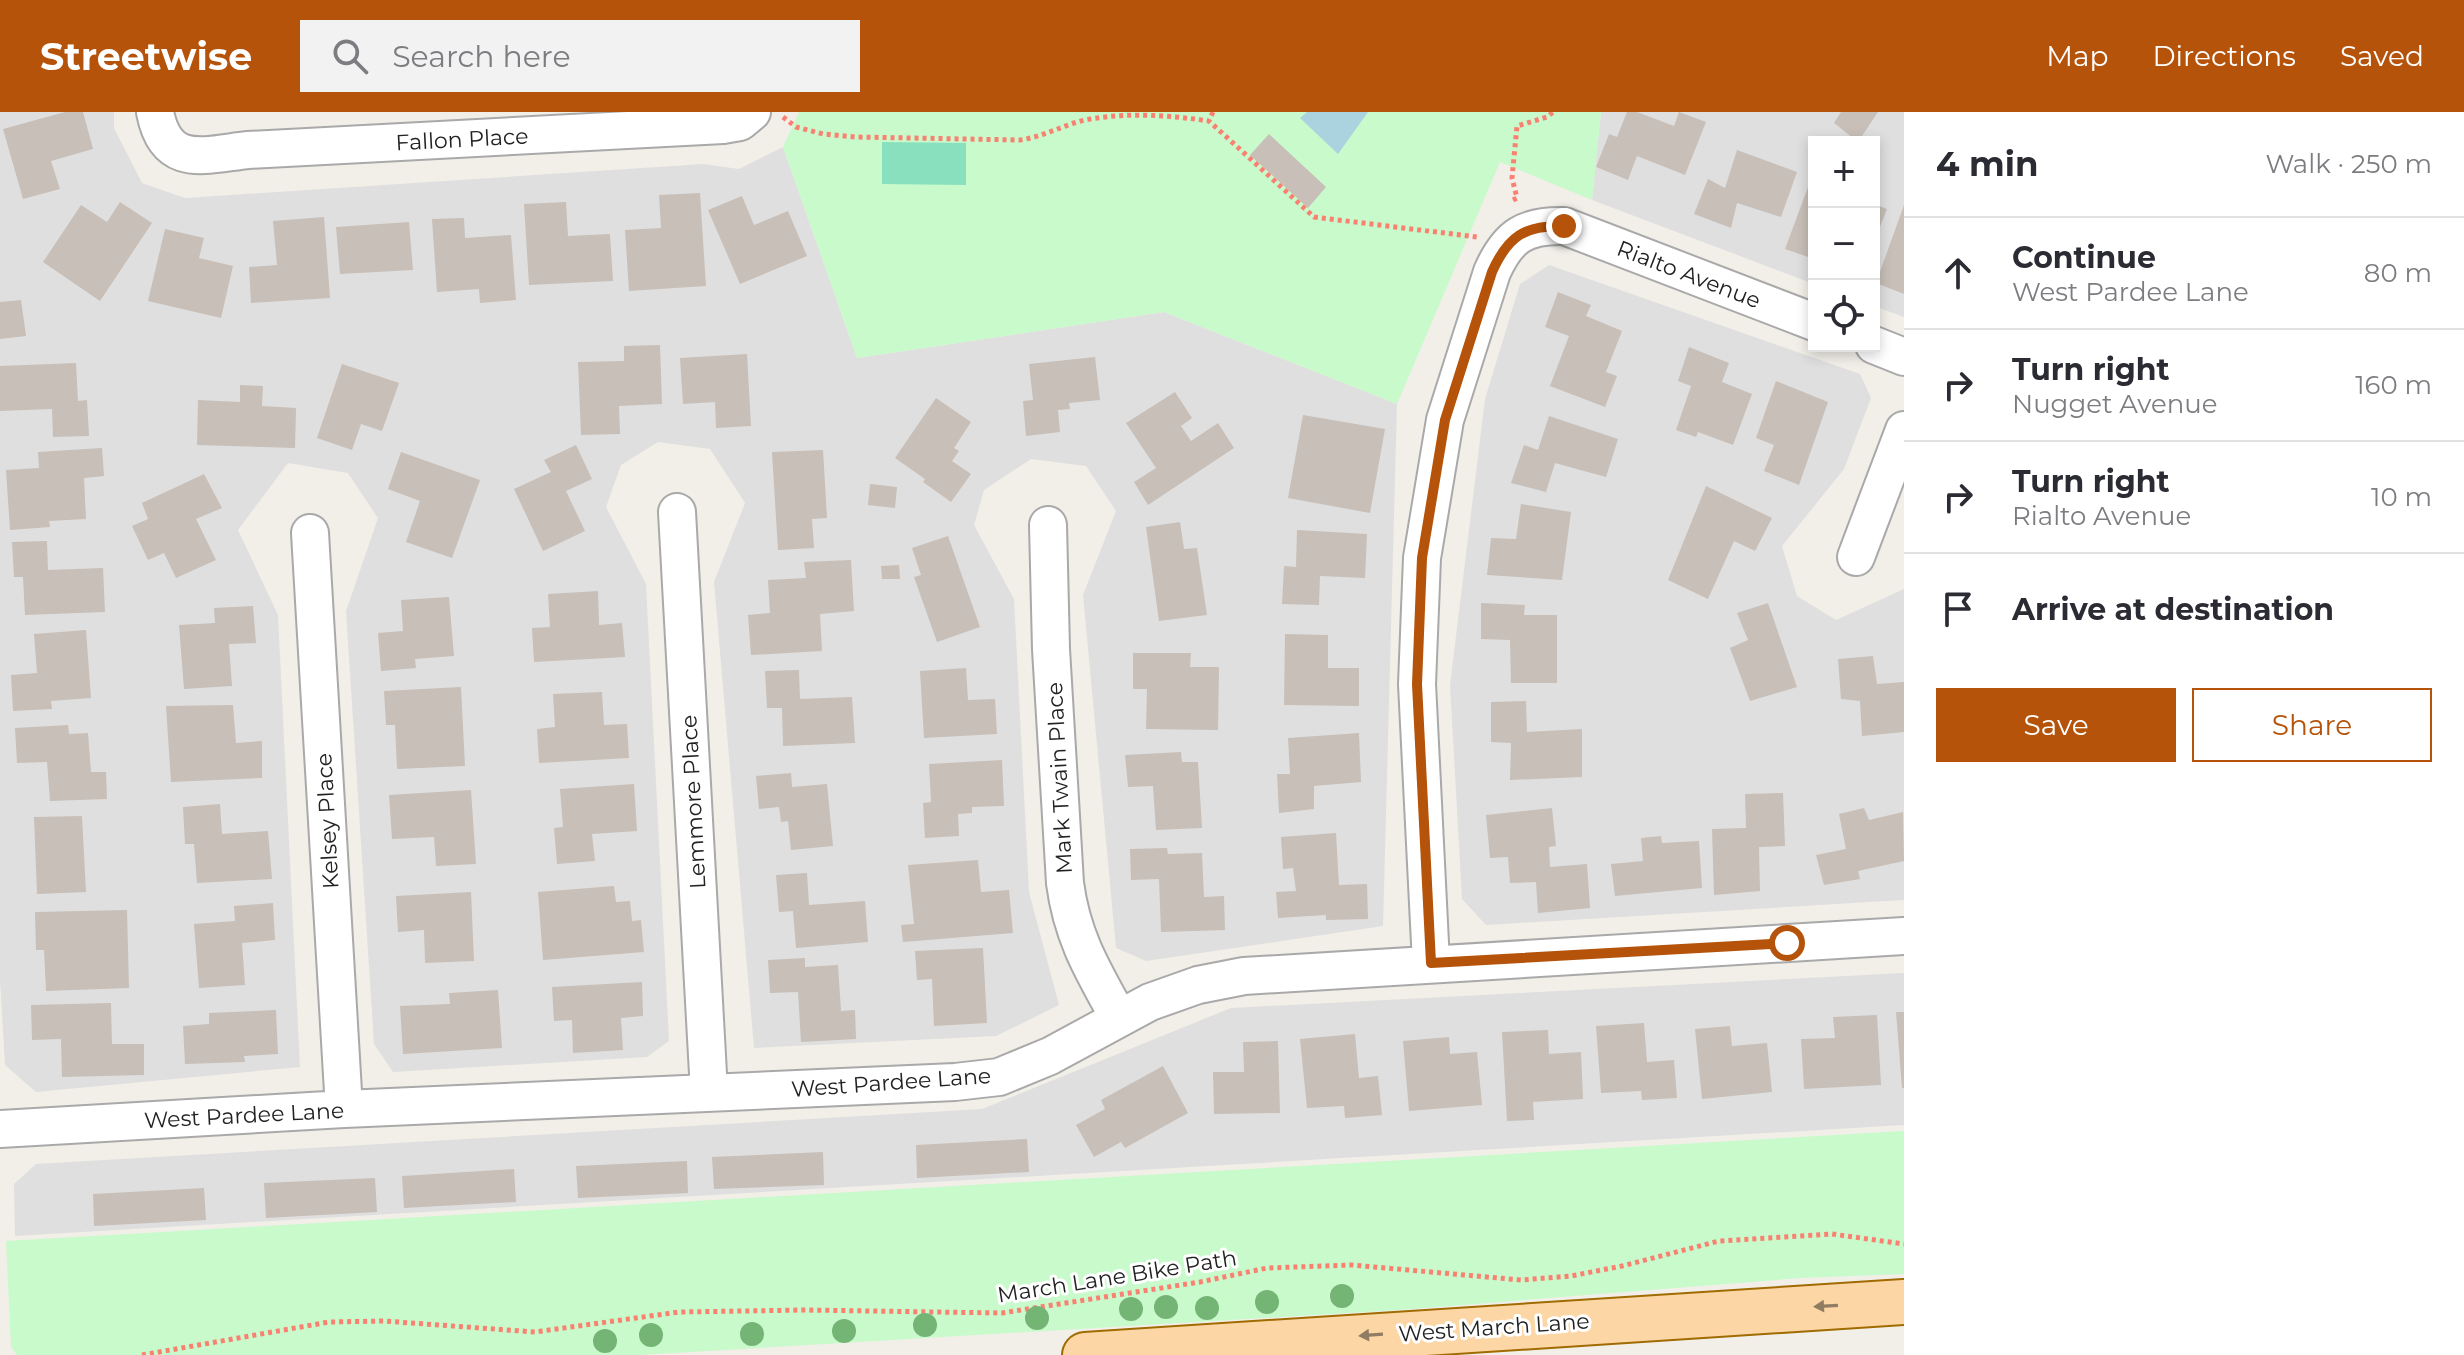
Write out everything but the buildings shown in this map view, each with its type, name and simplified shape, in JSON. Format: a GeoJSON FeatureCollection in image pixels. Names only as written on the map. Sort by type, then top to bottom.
{"type":"FeatureCollection","features":[{"type":"Feature","properties":{"kind":"main road","name":"West March Lane"},"geometry":{"type":"LineString","coordinates":[[1085,1355],[1904,1302]]}},
{"type":"Feature","properties":{"kind":"street","name":"Fallon Place"},"geometry":{"type":"LineString","coordinates":[[155,112],[159,134],[170,147],[198,156],[248,150],[723,125],[740,122],[751,112]]}},
{"type":"Feature","properties":{"kind":"street","name":"Rialto Avenue"},"geometry":{"type":"LineString","coordinates":[[1502,223],[1564,226],[1808,320]]}},
{"type":"Feature","properties":{"kind":"street"},"geometry":{"type":"LineString","coordinates":[[1431,963],[1417,684],[1422,558],[1445,420],[1502,249],[1502,223]]}},
{"type":"Feature","properties":{"kind":"street"},"geometry":{"type":"LineString","coordinates":[[1880,347],[1904,357]]}},
{"type":"Feature","properties":{"kind":"street"},"geometry":{"type":"LineString","coordinates":[[1856,557],[1904,430]]}},
{"type":"Feature","properties":{"kind":"street","name":"Lemmore Place"},"geometry":{"type":"LineString","coordinates":[[677,512],[709,1092]]}},
{"type":"Feature","properties":{"kind":"street","name":"Mark Twain Place"},"geometry":{"type":"LineString","coordinates":[[1048,525],[1051,649],[1065,883],[1070,917],[1085,954],[1119,1018]]}},
{"type":"Feature","properties":{"kind":"street","name":"Kelsey Place"},"geometry":{"type":"LineString","coordinates":[[310,533],[344,1109]]}},
{"type":"Feature","properties":{"kind":"street","name":"West Pardee Lane"},"geometry":{"type":"LineString","coordinates":[[0,1129],[344,1109],[955,1082],[999,1077],[1050,1056],[1150,1002],[1198,985],[1244,976],[1904,936]]}},
{"type":"Feature","properties":{"kind":"path"},"geometry":{"type":"LineString","coordinates":[[777,112],[796,127],[855,137],[1020,140],[1115,114],[1167,115],[1209,121],[1314,217],[1480,237],[1502,223],[1517,198],[1512,178],[1517,126],[1547,117],[1553,112]]}},
{"type":"Feature","properties":{"kind":"path"},"geometry":{"type":"LineString","coordinates":[[1209,121],[1213,112]]}},
{"type":"Feature","properties":{"kind":"path","name":"March Lane Bike Path"},"geometry":{"type":"LineString","coordinates":[[142,1355],[329,1322],[384,1321],[535,1332],[679,1312],[1002,1313],[1200,1282],[1267,1268],[1352,1265],[1521,1280],[1571,1276],[1734,1240],[1832,1234],[1904,1244]]}},
{"type":"Feature","properties":{"kind":"shaded area"},"geometry":{"type":"Polygon","coordinates":[[[0,112],[114,112],[114,128],[142,183],[185,198],[703,164],[739,169],[783,147],[857,358],[1164,312],[1397,404],[1383,926],[1146,961],[1116,948],[1083,595],[1116,511],[1086,466],[1031,459],[984,490],[974,525],[1014,599],[1029,892],[1059,1005],[996,1036],[754,1048],[714,582],[745,503],[710,449],[658,442],[621,465],[606,507],[646,584],[669,1041],[647,1057],[393,1072],[374,1044],[346,611],[378,518],[348,473],[288,463],[238,530],[278,615],[300,1067],[36,1092],[5,1065],[0,980],[0,112]]]}},
{"type":"Feature","properties":{"kind":"shaded area"},"geometry":{"type":"Polygon","coordinates":[[[1601,112],[1904,112],[1904,317],[1880,308],[1880,136],[1808,136],[1808,282],[1592,200],[1601,112]]]}},
{"type":"Feature","properties":{"kind":"shaded area"},"geometry":{"type":"Polygon","coordinates":[[[1549,265],[1860,374],[1871,398],[1844,469],[1782,546],[1797,596],[1836,620],[1904,589],[1904,900],[1486,925],[1462,899],[1450,685],[1485,399],[1520,284],[1549,265]]]}},
{"type":"Feature","properties":{"kind":"shaded area"},"geometry":{"type":"Polygon","coordinates":[[[1904,973],[1904,1125],[15,1236],[14,1184],[36,1164],[982,1109],[1231,1008],[1904,973]]]}},
{"type":"Feature","properties":{"kind":"green space"},"geometry":{"type":"Polygon","coordinates":[[[799,112],[1601,112],[1592,200],[1500,162],[1397,404],[1164,312],[857,358],[783,147],[799,112]]]}},
{"type":"Feature","properties":{"kind":"green space"},"geometry":{"type":"Polygon","coordinates":[[[882,142],[966,143],[966,185],[882,184],[882,142]]]}},
{"type":"Feature","properties":{"kind":"green space"},"geometry":{"type":"Polygon","coordinates":[[[1904,1131],[1904,1274],[1801,1278],[1399,1310],[640,1355],[17,1355],[11,1347],[6,1241],[1904,1131]]]}},
{"type":"Feature","properties":{"kind":"water"},"geometry":{"type":"Polygon","coordinates":[[[1307,112],[1368,112],[1338,154],[1300,118],[1307,112]]]}},
{"type":"Feature","properties":{"kind":"route"},"geometry":{"type":"LineString","coordinates":[[1564,226],[1542,226],[1517,235],[1502,249],[1445,420],[1422,558],[1417,684],[1431,963],[1787,943]]}}]}
